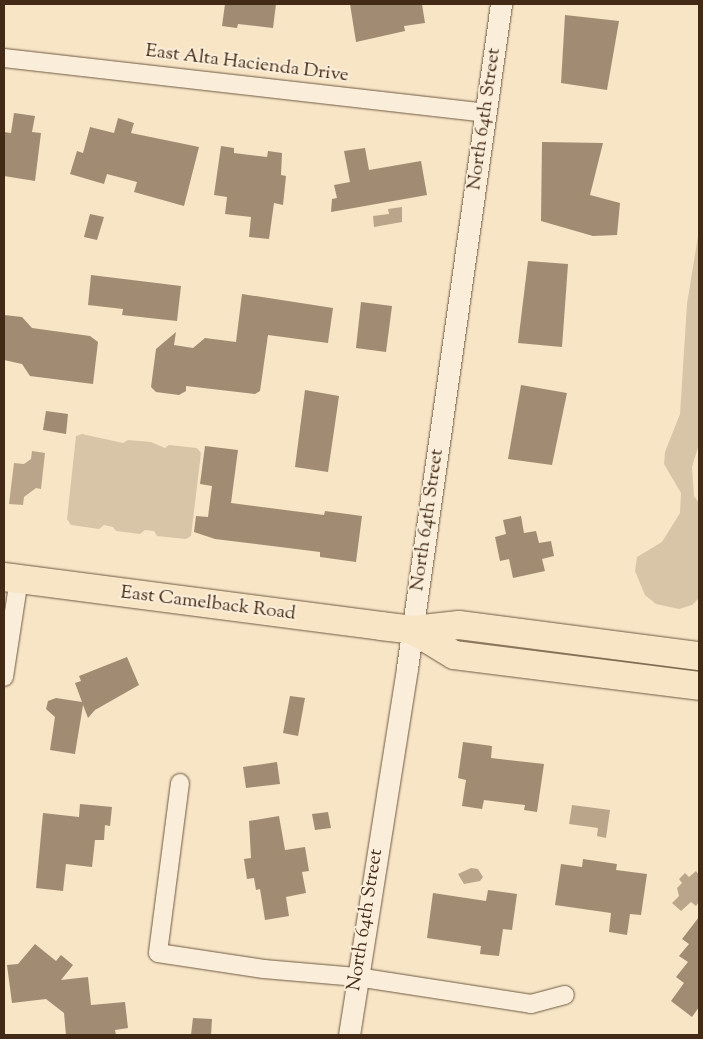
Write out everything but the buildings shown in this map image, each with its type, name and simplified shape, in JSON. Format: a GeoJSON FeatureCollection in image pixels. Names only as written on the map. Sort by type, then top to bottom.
{"type":"FeatureCollection","features":[{"type":"Feature","properties":{"kind":"main road","name":"East Camelback Road"},"geometry":{"type":"LineString","coordinates":[[11,578],[413,630],[459,625],[699,656]]}},
{"type":"Feature","properties":{"kind":"main road","name":"East Camelback Road"},"geometry":{"type":"LineString","coordinates":[[413,630],[454,655],[699,686]]}},
{"type":"Feature","properties":{"kind":"street","name":"North 64th Street"},"geometry":{"type":"LineString","coordinates":[[349,1035],[413,630],[502,4]]}},
{"type":"Feature","properties":{"kind":"street","name":"East Alta Hacienda Drive"},"geometry":{"type":"LineString","coordinates":[[4,58],[485,113]]}},
{"type":"Feature","properties":{"kind":"street"},"geometry":{"type":"LineString","coordinates":[[4,677],[11,578]]}},
{"type":"Feature","properties":{"kind":"street"},"geometry":{"type":"LineString","coordinates":[[180,783],[158,953],[264,969],[357,977],[531,1004],[565,995]]}},
{"type":"Feature","properties":{"kind":"shaded area"},"geometry":{"type":"Polygon","coordinates":[[[402,207],[402,222],[374,227],[373,216],[389,214],[388,209],[402,207]]]}},
{"type":"Feature","properties":{"kind":"shaded area"},"geometry":{"type":"Polygon","coordinates":[[[699,230],[699,444],[692,467],[694,496],[699,503],[699,598],[692,605],[679,609],[656,604],[645,595],[635,571],[637,557],[662,542],[680,513],[681,493],[664,464],[665,452],[680,414],[687,304],[699,230]]]}},
{"type":"Feature","properties":{"kind":"shaded area"},"geometry":{"type":"Polygon","coordinates":[[[82,434],[123,443],[128,440],[151,442],[165,448],[169,445],[197,448],[201,453],[191,536],[186,539],[157,536],[154,531],[145,530],[140,534],[116,531],[113,527],[104,525],[99,529],[71,525],[67,519],[76,436],[82,434]]]}},
{"type":"Feature","properties":{"kind":"shaded area"},"geometry":{"type":"Polygon","coordinates":[[[32,451],[45,453],[41,489],[36,488],[24,497],[23,505],[9,504],[14,463],[24,464],[31,459],[32,451]]]}},
{"type":"Feature","properties":{"kind":"shaded area"},"geometry":{"type":"Polygon","coordinates":[[[572,805],[610,810],[606,838],[597,836],[598,828],[569,824],[572,805]]]}},
{"type":"Feature","properties":{"kind":"shaded area"},"geometry":{"type":"Polygon","coordinates":[[[471,868],[478,869],[483,877],[480,881],[464,884],[458,874],[471,868]]]}},
{"type":"Feature","properties":{"kind":"shaded area"},"geometry":{"type":"Polygon","coordinates":[[[696,871],[699,875],[699,902],[696,906],[691,902],[681,911],[672,903],[679,896],[677,888],[682,883],[679,879],[685,873],[689,877],[696,871]]]}}]}
